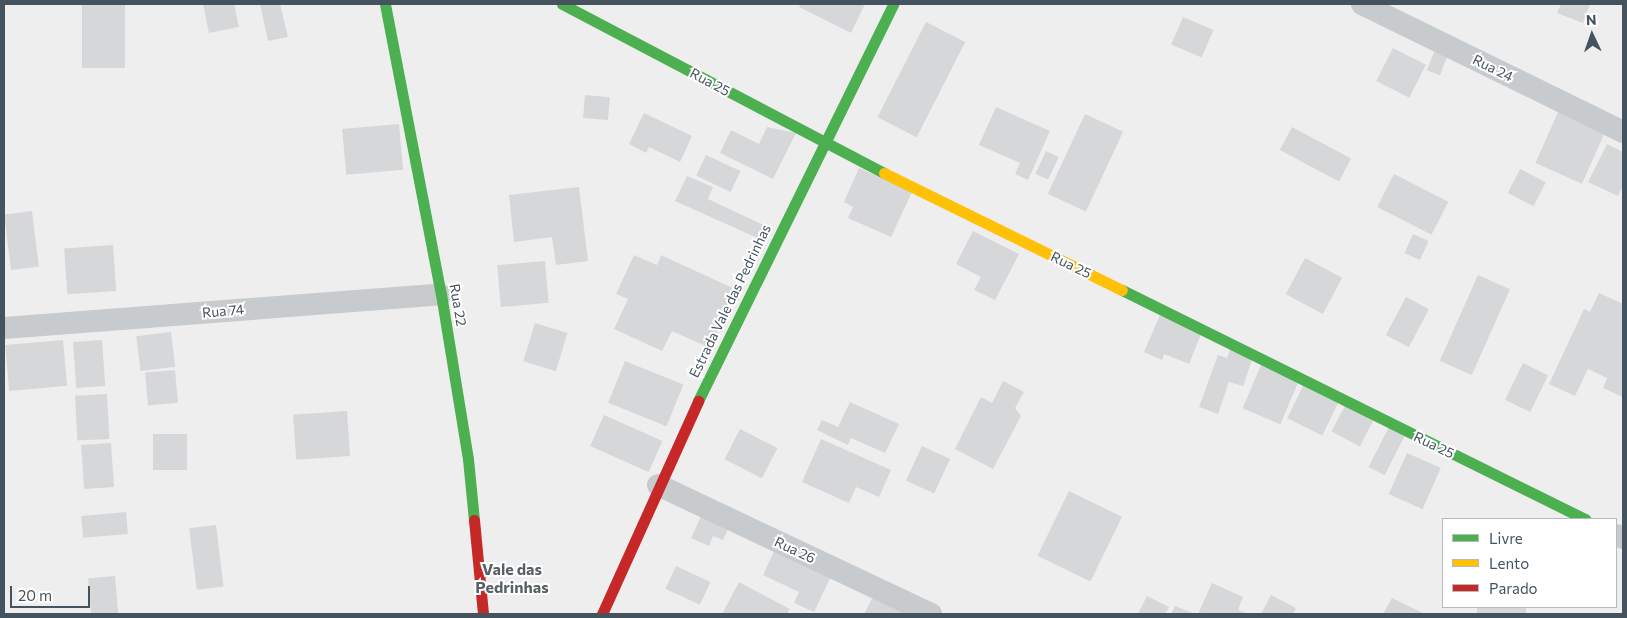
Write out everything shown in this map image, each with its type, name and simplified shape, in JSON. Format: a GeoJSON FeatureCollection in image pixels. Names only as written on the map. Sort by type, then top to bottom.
{"type":"FeatureCollection","features":[{"type":"Feature","properties":{"kind":"street","name":"Rua 22"},"geometry":{"type":"LineString","coordinates":[[385,4],[441,294],[468,459],[483,614]]}},
{"type":"Feature","properties":{"kind":"street","name":"Rua 25"},"geometry":{"type":"LineString","coordinates":[[562,4],[824,143],[1583,518]]}},
{"type":"Feature","properties":{"kind":"street","name":"Estrada Vale das Pedrinhas"},"geometry":{"type":"LineString","coordinates":[[602,614],[658,485],[893,4]]}},
{"type":"Feature","properties":{"kind":"street","name":"Rua 24"},"geometry":{"type":"LineString","coordinates":[[1362,4],[1623,132]]}},
{"type":"Feature","properties":{"kind":"street","name":"Rua 74"},"geometry":{"type":"LineString","coordinates":[[4,328],[441,294]]}},
{"type":"Feature","properties":{"kind":"street","name":"Rua 26"},"geometry":{"type":"LineString","coordinates":[[658,485],[931,614]]}},
{"type":"Feature","properties":{"kind":"building"},"geometry":{"type":"Polygon","coordinates":[[[82,4],[125,4],[125,68],[82,68],[82,4]]]}},
{"type":"Feature","properties":{"kind":"building"},"geometry":{"type":"Polygon","coordinates":[[[203,4],[234,4],[239,27],[209,33],[203,4]]]}},
{"type":"Feature","properties":{"kind":"building"},"geometry":{"type":"Polygon","coordinates":[[[260,4],[280,4],[288,37],[268,41],[260,4]]]}},
{"type":"Feature","properties":{"kind":"building"},"geometry":{"type":"Polygon","coordinates":[[[801,4],[865,4],[851,33],[799,7],[801,4]]]}},
{"type":"Feature","properties":{"kind":"building"},"geometry":{"type":"Polygon","coordinates":[[[1561,4],[1590,4],[1583,23],[1557,13],[1561,4]]]}},
{"type":"Feature","properties":{"kind":"building"},"geometry":{"type":"Polygon","coordinates":[[[1183,17],[1213,30],[1202,58],[1171,45],[1183,17]]]}},
{"type":"Feature","properties":{"kind":"building"},"geometry":{"type":"Polygon","coordinates":[[[926,22],[965,42],[917,137],[877,117],[926,22]]]}},
{"type":"Feature","properties":{"kind":"building"},"geometry":{"type":"Polygon","coordinates":[[[1437,44],[1450,49],[1440,75],[1427,70],[1437,44]]]}},
{"type":"Feature","properties":{"kind":"building"},"geometry":{"type":"Polygon","coordinates":[[[1393,48],[1426,65],[1409,98],[1376,81],[1393,48]]]}},
{"type":"Feature","properties":{"kind":"building"},"geometry":{"type":"Polygon","coordinates":[[[585,95],[610,97],[608,120],[583,118],[585,95]]]}},
{"type":"Feature","properties":{"kind":"building"},"geometry":{"type":"Polygon","coordinates":[[[996,107],[1050,131],[1028,180],[1015,174],[1020,163],[979,145],[996,107]]]}},
{"type":"Feature","properties":{"kind":"building"},"geometry":{"type":"Polygon","coordinates":[[[1559,110],[1606,131],[1582,184],[1535,163],[1559,110]]]}},
{"type":"Feature","properties":{"kind":"building"},"geometry":{"type":"Polygon","coordinates":[[[644,113],[692,136],[680,162],[649,147],[646,153],[629,144],[644,113]]]}},
{"type":"Feature","properties":{"kind":"building"},"geometry":{"type":"Polygon","coordinates":[[[1085,114],[1123,132],[1086,212],[1048,194],[1085,114]]]}},
{"type":"Feature","properties":{"kind":"building"},"geometry":{"type":"Polygon","coordinates":[[[399,124],[403,170],[346,175],[342,129],[399,124]]]}},
{"type":"Feature","properties":{"kind":"building"},"geometry":{"type":"Polygon","coordinates":[[[767,127],[796,133],[773,179],[720,153],[731,130],[759,144],[767,127]]]}},
{"type":"Feature","properties":{"kind":"building"},"geometry":{"type":"Polygon","coordinates":[[[1292,127],[1351,158],[1339,181],[1280,150],[1292,127]]]}},
{"type":"Feature","properties":{"kind":"building"},"geometry":{"type":"Polygon","coordinates":[[[1607,144],[1623,152],[1623,186],[1618,196],[1588,182],[1607,144]]]}},
{"type":"Feature","properties":{"kind":"building"},"geometry":{"type":"Polygon","coordinates":[[[1046,151],[1059,157],[1048,180],[1035,174],[1046,151]]]}},
{"type":"Feature","properties":{"kind":"building"},"geometry":{"type":"Polygon","coordinates":[[[706,155],[740,171],[731,192],[696,176],[706,155]]]}},
{"type":"Feature","properties":{"kind":"building"},"geometry":{"type":"Polygon","coordinates":[[[859,168],[912,192],[891,237],[848,218],[853,207],[844,202],[859,168]]]}},
{"type":"Feature","properties":{"kind":"building"},"geometry":{"type":"Polygon","coordinates":[[[1520,169],[1546,182],[1534,206],[1508,193],[1520,169]]]}},
{"type":"Feature","properties":{"kind":"building"},"geometry":{"type":"Polygon","coordinates":[[[1394,174],[1448,202],[1432,235],[1377,207],[1394,174]]]}},
{"type":"Feature","properties":{"kind":"building"},"geometry":{"type":"Polygon","coordinates":[[[687,176],[713,187],[708,199],[768,227],[762,240],[675,201],[687,176]]]}},
{"type":"Feature","properties":{"kind":"building"},"geometry":{"type":"Polygon","coordinates":[[[579,187],[588,261],[556,265],[552,237],[514,242],[509,195],[579,187]]]}},
{"type":"Feature","properties":{"kind":"building"},"geometry":{"type":"Polygon","coordinates":[[[32,211],[39,267],[11,270],[4,214],[32,211]]]}},
{"type":"Feature","properties":{"kind":"building"},"geometry":{"type":"Polygon","coordinates":[[[973,231],[1019,254],[995,300],[974,290],[981,277],[956,264],[973,231]]]}},
{"type":"Feature","properties":{"kind":"building"},"geometry":{"type":"Polygon","coordinates":[[[1413,234],[1429,241],[1420,260],[1404,253],[1413,234]]]}},
{"type":"Feature","properties":{"kind":"building"},"geometry":{"type":"Polygon","coordinates":[[[113,245],[116,291],[67,294],[64,248],[113,245]]]}},
{"type":"Feature","properties":{"kind":"building"},"geometry":{"type":"Polygon","coordinates":[[[634,255],[657,265],[661,255],[737,290],[710,348],[672,331],[662,351],[614,329],[628,299],[616,294],[634,255]]]}},
{"type":"Feature","properties":{"kind":"building"},"geometry":{"type":"Polygon","coordinates":[[[1305,258],[1342,278],[1323,314],[1286,294],[1305,258]]]}},
{"type":"Feature","properties":{"kind":"building"},"geometry":{"type":"Polygon","coordinates":[[[545,261],[549,303],[501,307],[497,265],[545,261]]]}},
{"type":"Feature","properties":{"kind":"building"},"geometry":{"type":"Polygon","coordinates":[[[1478,275],[1510,289],[1472,375],[1440,361],[1478,275]]]}},
{"type":"Feature","properties":{"kind":"building"},"geometry":{"type":"Polygon","coordinates":[[[1599,293],[1623,304],[1623,397],[1603,388],[1607,378],[1588,369],[1575,396],[1549,384],[1584,309],[1590,312],[1599,293]]]}},
{"type":"Feature","properties":{"kind":"building"},"geometry":{"type":"Polygon","coordinates":[[[1406,297],[1429,309],[1409,347],[1386,335],[1406,297]]]}},
{"type":"Feature","properties":{"kind":"building"},"geometry":{"type":"Polygon","coordinates":[[[1160,315],[1202,332],[1189,364],[1164,354],[1162,360],[1144,352],[1160,315]]]}},
{"type":"Feature","properties":{"kind":"building"},"geometry":{"type":"Polygon","coordinates":[[[535,323],[568,333],[556,371],[523,361],[535,323]]]}},
{"type":"Feature","properties":{"kind":"building"},"geometry":{"type":"Polygon","coordinates":[[[171,332],[175,367],[141,371],[136,336],[171,332]]]}},
{"type":"Feature","properties":{"kind":"building"},"geometry":{"type":"Polygon","coordinates":[[[63,340],[67,386],[9,391],[5,345],[63,340]]]}},
{"type":"Feature","properties":{"kind":"building"},"geometry":{"type":"Polygon","coordinates":[[[102,340],[105,386],[76,388],[73,342],[102,340]]]}},
{"type":"Feature","properties":{"kind":"building"},"geometry":{"type":"Polygon","coordinates":[[[1230,349],[1253,357],[1243,386],[1229,382],[1218,414],[1199,407],[1218,355],[1227,358],[1230,349]]]}},
{"type":"Feature","properties":{"kind":"building"},"geometry":{"type":"Polygon","coordinates":[[[625,361],[683,385],[667,426],[608,403],[625,361]]]}},
{"type":"Feature","properties":{"kind":"building"},"geometry":{"type":"Polygon","coordinates":[[[1523,363],[1548,375],[1530,412],[1505,400],[1523,363]]]}},
{"type":"Feature","properties":{"kind":"building"},"geometry":{"type":"Polygon","coordinates":[[[1261,365],[1299,381],[1280,424],[1243,408],[1261,365]]]}},
{"type":"Feature","properties":{"kind":"building"},"geometry":{"type":"Polygon","coordinates":[[[175,370],[178,403],[148,405],[145,373],[175,370]]]}},
{"type":"Feature","properties":{"kind":"building"},"geometry":{"type":"Polygon","coordinates":[[[1003,381],[1024,392],[1015,408],[1021,416],[993,469],[955,449],[981,397],[992,403],[1003,381]]]}},
{"type":"Feature","properties":{"kind":"building"},"geometry":{"type":"Polygon","coordinates":[[[1303,386],[1338,403],[1322,435],[1287,418],[1303,386]]]}},
{"type":"Feature","properties":{"kind":"building"},"geometry":{"type":"Polygon","coordinates":[[[107,394],[109,439],[77,441],[75,396],[107,394]]]}},
{"type":"Feature","properties":{"kind":"building"},"geometry":{"type":"Polygon","coordinates":[[[850,402],[899,424],[885,453],[851,438],[848,445],[817,430],[822,420],[838,427],[850,402]]]}},
{"type":"Feature","properties":{"kind":"building"},"geometry":{"type":"Polygon","coordinates":[[[1346,404],[1374,419],[1360,446],[1331,431],[1346,404]]]}},
{"type":"Feature","properties":{"kind":"building"},"geometry":{"type":"Polygon","coordinates":[[[347,411],[350,456],[296,460],[293,415],[347,411]]]}},
{"type":"Feature","properties":{"kind":"building"},"geometry":{"type":"Polygon","coordinates":[[[604,415],[662,441],[649,472],[590,446],[604,415]]]}},
{"type":"Feature","properties":{"kind":"building"},"geometry":{"type":"Polygon","coordinates":[[[1389,427],[1405,435],[1385,475],[1369,467],[1389,427]]]}},
{"type":"Feature","properties":{"kind":"building"},"geometry":{"type":"Polygon","coordinates":[[[740,429],[777,448],[762,478],[725,459],[740,429]]]}},
{"type":"Feature","properties":{"kind":"building"},"geometry":{"type":"Polygon","coordinates":[[[153,434],[187,434],[187,470],[153,470],[153,434]]]}},
{"type":"Feature","properties":{"kind":"building"},"geometry":{"type":"Polygon","coordinates":[[[821,439],[891,470],[879,497],[856,487],[849,503],[802,482],[821,439]]]}},
{"type":"Feature","properties":{"kind":"building"},"geometry":{"type":"Polygon","coordinates":[[[111,443],[114,487],[84,489],[81,445],[111,443]]]}},
{"type":"Feature","properties":{"kind":"building"},"geometry":{"type":"Polygon","coordinates":[[[922,446],[950,459],[934,494],[906,480],[922,446]]]}},
{"type":"Feature","properties":{"kind":"building"},"geometry":{"type":"Polygon","coordinates":[[[1407,453],[1441,468],[1422,509],[1389,494],[1407,453]]]}},
{"type":"Feature","properties":{"kind":"building"},"geometry":{"type":"Polygon","coordinates":[[[1069,491],[1122,517],[1090,582],[1037,556],[1069,491]]]}},
{"type":"Feature","properties":{"kind":"building"},"geometry":{"type":"Polygon","coordinates":[[[126,512],[128,534],[83,538],[81,516],[126,512]]]}},
{"type":"Feature","properties":{"kind":"building"},"geometry":{"type":"Polygon","coordinates":[[[703,512],[730,524],[723,540],[713,536],[709,546],[691,538],[703,512]]]}},
{"type":"Feature","properties":{"kind":"building"},"geometry":{"type":"Polygon","coordinates":[[[216,525],[224,587],[197,590],[189,528],[216,525]]]}},
{"type":"Feature","properties":{"kind":"building"},"geometry":{"type":"Polygon","coordinates":[[[777,545],[833,572],[814,612],[794,603],[799,592],[763,575],[777,545]]]}},
{"type":"Feature","properties":{"kind":"building"},"geometry":{"type":"Polygon","coordinates":[[[676,566],[710,582],[700,605],[665,589],[676,566]]]}},
{"type":"Feature","properties":{"kind":"building"},"geometry":{"type":"Polygon","coordinates":[[[115,576],[118,614],[91,614],[88,578],[115,576]]]}},
{"type":"Feature","properties":{"kind":"building"},"geometry":{"type":"Polygon","coordinates":[[[739,582],[790,609],[787,614],[722,614],[739,582]]]}},
{"type":"Feature","properties":{"kind":"building"},"geometry":{"type":"Polygon","coordinates":[[[1212,583],[1243,597],[1238,610],[1249,614],[1198,614],[1212,583]]]}},
{"type":"Feature","properties":{"kind":"building"},"geometry":{"type":"Polygon","coordinates":[[[875,593],[918,614],[864,614],[875,593]]]}},
{"type":"Feature","properties":{"kind":"building"},"geometry":{"type":"Polygon","coordinates":[[[1271,595],[1296,608],[1293,614],[1261,614],[1271,595]]]}},
{"type":"Feature","properties":{"kind":"building"},"geometry":{"type":"Polygon","coordinates":[[[1147,596],[1169,607],[1165,614],[1138,614],[1147,596]]]}},
{"type":"Feature","properties":{"kind":"building"},"geometry":{"type":"Polygon","coordinates":[[[1392,598],[1425,614],[1383,614],[1392,598]]]}},
{"type":"Feature","properties":{"kind":"building"},"geometry":{"type":"Polygon","coordinates":[[[1175,606],[1195,614],[1171,614],[1175,606]]]}},
{"type":"Feature","properties":{"kind":"building"},"geometry":{"type":"Polygon","coordinates":[[[1477,608],[1526,608],[1526,614],[1477,614],[1477,608]]]}},
{"type":"Feature","properties":{"kind":"traffic: fast"},"geometry":{"type":"LineString","coordinates":[[385,4],[441,294],[468,459],[474,520]]}},
{"type":"Feature","properties":{"kind":"traffic: fast"},"geometry":{"type":"LineString","coordinates":[[562,4],[884,173]]}},
{"type":"Feature","properties":{"kind":"traffic: fast"},"geometry":{"type":"LineString","coordinates":[[698,401],[893,4]]}},
{"type":"Feature","properties":{"kind":"traffic: fast"},"geometry":{"type":"LineString","coordinates":[[1122,290],[1583,518]]}},
{"type":"Feature","properties":{"kind":"traffic: slow"},"geometry":{"type":"LineString","coordinates":[[884,173],[1122,290]]}},
{"type":"Feature","properties":{"kind":"traffic: jam"},"geometry":{"type":"LineString","coordinates":[[602,614],[698,401]]}},
{"type":"Feature","properties":{"kind":"traffic: jam"},"geometry":{"type":"LineString","coordinates":[[474,520],[483,614]]}},
{"type":"Feature","properties":{"kind":"district","name":"Vale das Pedrinhas"},"geometry":{"type":"Point","coordinates":[512,578]}}]}
